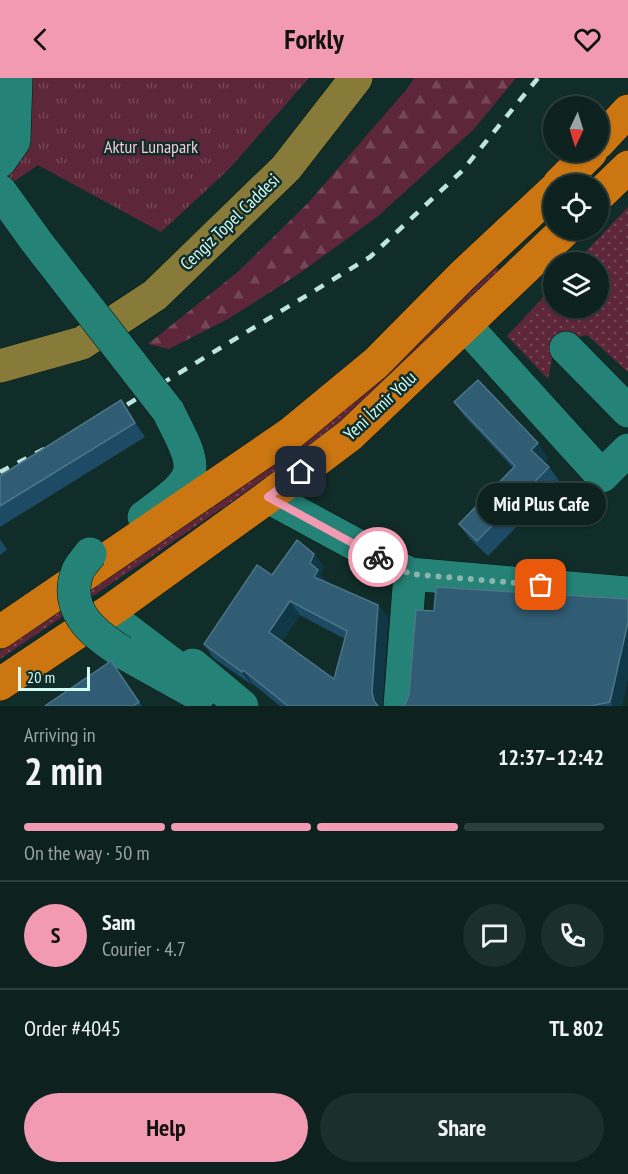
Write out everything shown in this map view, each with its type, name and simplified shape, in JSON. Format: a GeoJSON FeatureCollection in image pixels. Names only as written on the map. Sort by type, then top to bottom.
{"type":"FeatureCollection","features":[{"type":"Feature","properties":{"kind":"highway"},"geometry":{"type":"LineString","coordinates":[[609,131],[628,111]]}},
{"type":"Feature","properties":{"kind":"highway"},"geometry":{"type":"LineString","coordinates":[[569,174],[581,162]]}},
{"type":"Feature","properties":{"kind":"highway"},"geometry":{"type":"LineString","coordinates":[[609,185],[628,166]]}},
{"type":"Feature","properties":{"kind":"highway","name":"Yeni İzmir Yolu"},"geometry":{"type":"LineString","coordinates":[[0,632],[290,434],[376,363],[462,276],[543,200]]}},
{"type":"Feature","properties":{"kind":"highway","name":"Yeni İzmir Yolu"},"geometry":{"type":"LineString","coordinates":[[0,684],[114,608],[350,435],[555,240]]}},
{"type":"Feature","properties":{"kind":"main road","name":"Cengiz Topel Caddesi"},"geometry":{"type":"LineString","coordinates":[[0,366],[82,343],[155,295],[286,168],[356,78]]}},
{"type":"Feature","properties":{"kind":"main road","name":"Cengiz Topel Caddesi"},"geometry":{"type":"LineString","coordinates":[[0,350],[82,343]]}},
{"type":"Feature","properties":{"kind":"street"},"geometry":{"type":"LineString","coordinates":[[0,160],[14,141],[16,78]]}},
{"type":"Feature","properties":{"kind":"street"},"geometry":{"type":"LineString","coordinates":[[0,191],[168,411],[187,448],[191,464],[186,482],[177,492],[90,554],[77,572],[74,592],[80,616],[99,637],[122,639]]}},
{"type":"Feature","properties":{"kind":"street"},"geometry":{"type":"LineString","coordinates":[[466,326],[602,476],[628,450]]}},
{"type":"Feature","properties":{"kind":"street"},"geometry":{"type":"LineString","coordinates":[[566,348],[628,411]]}},
{"type":"Feature","properties":{"kind":"street"},"geometry":{"type":"LineString","coordinates":[[268,497],[410,574],[628,593]]}},
{"type":"Feature","properties":{"kind":"street"},"geometry":{"type":"LineString","coordinates":[[400,706],[410,574]]}},
{"type":"Feature","properties":{"kind":"street"},"geometry":{"type":"LineString","coordinates":[[183,656],[242,706]]}},
{"type":"Feature","properties":{"kind":"green space","name":"Aktur Lunapark"},"geometry":{"type":"Polygon","coordinates":[[[0,78],[309,78],[228,170],[161,232],[38,165],[0,191],[0,78]]]}},
{"type":"Feature","properties":{"kind":"green space"},"geometry":{"type":"Polygon","coordinates":[[[414,78],[516,78],[474,129],[377,217],[297,275],[228,319],[169,349],[148,344],[239,271],[308,203],[414,78]]]}},
{"type":"Feature","properties":{"kind":"green space"},"geometry":{"type":"Polygon","coordinates":[[[628,207],[628,372],[587,335],[566,340],[552,358],[548,379],[507,336],[543,298],[543,318],[609,318],[609,252],[585,252],[597,240],[609,240],[609,227],[628,207]]]}},
{"type":"Feature","properties":{"kind":"green space"},"geometry":{"type":"Polygon","coordinates":[[[495,266],[501,272],[329,433],[0,659],[0,651],[225,497],[495,266]]]}},
{"type":"Feature","properties":{"kind":"building"},"geometry":{"type":"Polygon","coordinates":[[[478,380],[538,443],[531,450],[549,467],[477,541],[459,524],[515,466],[454,402],[478,380]]]}},
{"type":"Feature","properties":{"kind":"building"},"geometry":{"type":"Polygon","coordinates":[[[121,400],[135,423],[0,506],[0,476],[121,400]]]}},
{"type":"Feature","properties":{"kind":"building"},"geometry":{"type":"Polygon","coordinates":[[[297,540],[314,554],[310,563],[318,570],[314,577],[378,605],[372,692],[378,706],[288,706],[243,670],[242,672],[204,644],[257,565],[272,575],[297,540]],[[290,601],[269,632],[334,679],[347,631],[290,601]]]}},
{"type":"Feature","properties":{"kind":"building"},"geometry":{"type":"Polygon","coordinates":[[[436,587],[628,599],[628,622],[610,702],[590,706],[402,706],[406,703],[409,694],[416,610],[434,611],[436,587]]]}},
{"type":"Feature","properties":{"kind":"building"},"geometry":{"type":"Polygon","coordinates":[[[111,661],[139,702],[133,706],[45,706],[111,661]]]}},
{"type":"Feature","properties":{"kind":"railway"},"geometry":{"type":"LineString","coordinates":[[110,415],[370,257],[462,171],[538,78]]}},
{"type":"Feature","properties":{"kind":"railway"},"geometry":{"type":"LineString","coordinates":[[0,472],[50,446]]}},
{"type":"Feature","properties":{"kind":"way so far"},"geometry":{"type":"LineString","coordinates":[[378,557],[410,574],[541,585]]}},
{"type":"Feature","properties":{"kind":"place","name":"Mid Plus Cafe"},"geometry":{"type":"Point","coordinates":[541,585]}},
{"type":"Feature","properties":{"kind":"route"},"geometry":{"type":"LineString","coordinates":[[301,472],[268,497],[378,557]]}}]}
